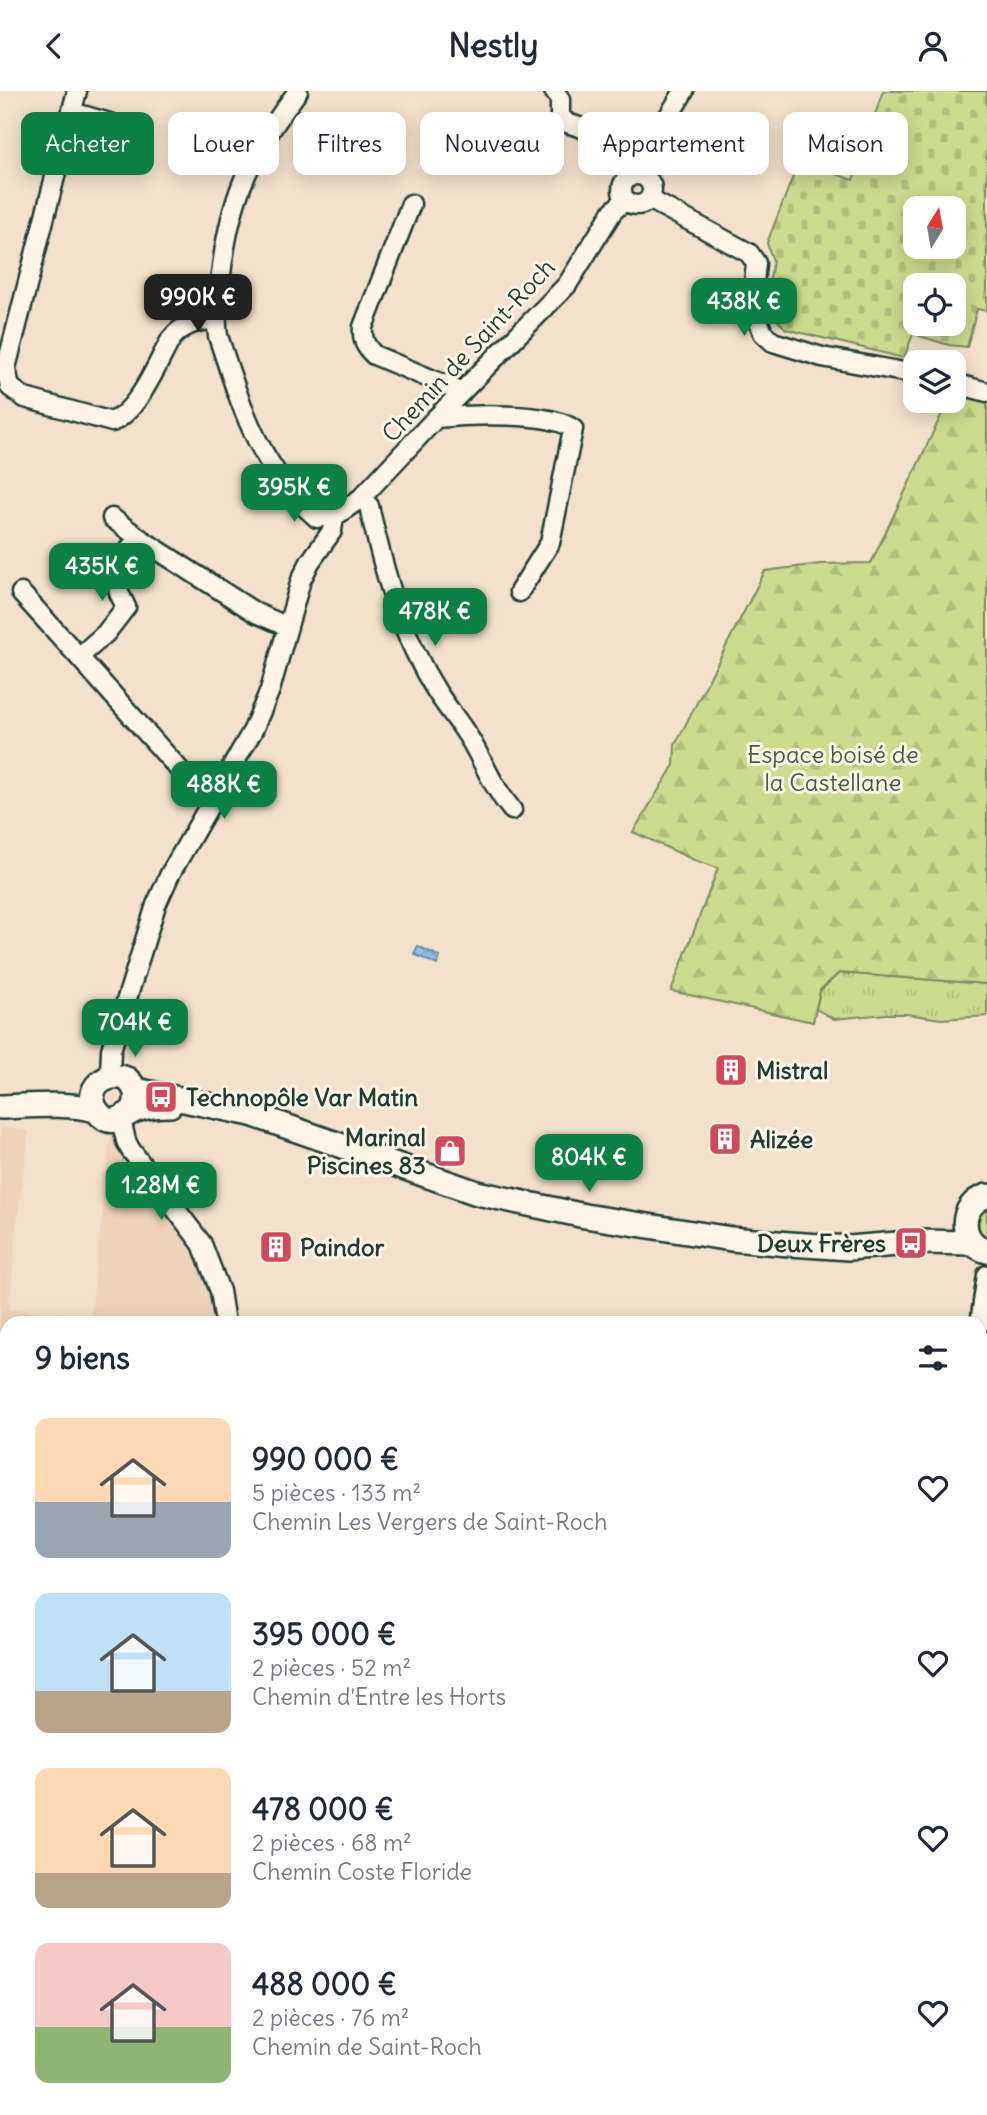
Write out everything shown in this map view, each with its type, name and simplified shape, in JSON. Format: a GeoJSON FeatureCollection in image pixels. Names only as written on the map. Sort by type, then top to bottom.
{"type":"FeatureCollection","features":[{"type":"Feature","properties":{"kind":"main road"},"geometry":{"type":"LineString","coordinates":[[0,1107],[84,1107],[121,1076],[127,1079],[130,1106]]}},
{"type":"Feature","properties":{"kind":"main road"},"geometry":{"type":"LineString","coordinates":[[0,1094],[100,1091]]}},
{"type":"Feature","properties":{"kind":"main road"},"geometry":{"type":"LineString","coordinates":[[100,1091],[108,1119],[130,1106],[194,1104],[251,1114],[477,1193],[551,1209],[678,1231],[790,1244],[849,1248],[921,1242],[978,1246]]}},
{"type":"Feature","properties":{"kind":"main road"},"geometry":{"type":"LineString","coordinates":[[978,1246],[964,1228],[973,1203],[987,1196]]}},
{"type":"Feature","properties":{"kind":"main road"},"geometry":{"type":"LineString","coordinates":[[921,1242],[940,1232],[968,1211]]}},
{"type":"Feature","properties":{"kind":"street"},"geometry":{"type":"LineString","coordinates":[[72,112],[77,91]]}},
{"type":"Feature","properties":{"kind":"street"},"geometry":{"type":"LineString","coordinates":[[298,91],[251,160],[237,195],[226,238],[215,320],[218,336],[257,443],[277,475],[323,526]]}},
{"type":"Feature","properties":{"kind":"street"},"geometry":{"type":"LineString","coordinates":[[554,91],[560,99],[560,116],[567,123],[578,127]]}},
{"type":"Feature","properties":{"kind":"street"},"geometry":{"type":"LineString","coordinates":[[671,112],[684,91]]}},
{"type":"Feature","properties":{"kind":"street"},"geometry":{"type":"LineString","coordinates":[[56,175],[6,368],[10,387],[26,398],[112,422],[124,417],[134,405],[178,331],[204,320],[215,320]]}},
{"type":"Feature","properties":{"kind":"street"},"geometry":{"type":"LineString","coordinates":[[633,175],[647,179],[652,188],[649,199],[637,206],[625,200],[622,187],[626,179],[633,175]]}},
{"type":"Feature","properties":{"kind":"street"},"geometry":{"type":"LineString","coordinates":[[649,199],[749,253],[755,263],[752,304],[763,333],[773,342],[822,357],[903,372]]}},
{"type":"Feature","properties":{"kind":"street","name":"Chemin de Saint-Roch"},"geometry":{"type":"LineString","coordinates":[[100,1091],[156,905],[170,874],[253,730],[270,690],[301,580],[323,526],[361,498],[567,285],[613,211],[625,200]]}},
{"type":"Feature","properties":{"kind":"street"},"geometry":{"type":"LineString","coordinates":[[411,204],[363,327],[362,337],[366,347],[374,355],[462,392]]}},
{"type":"Feature","properties":{"kind":"street"},"geometry":{"type":"LineString","coordinates":[[966,386],[987,392]]}},
{"type":"Feature","properties":{"kind":"street"},"geometry":{"type":"LineString","coordinates":[[436,418],[470,415],[551,419],[573,429],[551,543],[519,592]]}},
{"type":"Feature","properties":{"kind":"street"},"geometry":{"type":"LineString","coordinates":[[361,498],[369,506],[391,596],[407,635],[437,693],[472,743],[497,793],[512,810]]}},
{"type":"Feature","properties":{"kind":"street"},"geometry":{"type":"LineString","coordinates":[[112,518],[256,613],[288,627]]}},
{"type":"Feature","properties":{"kind":"street"},"geometry":{"type":"LineString","coordinates":[[79,657],[107,633],[126,607],[119,593],[115,572],[131,547],[142,540]]}},
{"type":"Feature","properties":{"kind":"street"},"geometry":{"type":"LineString","coordinates":[[21,593],[211,804]]}},
{"type":"Feature","properties":{"kind":"street"},"geometry":{"type":"LineString","coordinates":[[130,1106],[126,1141],[202,1244],[220,1291],[224,1316]]}},
{"type":"Feature","properties":{"kind":"street"},"geometry":{"type":"LineString","coordinates":[[978,1246],[986,1277],[981,1316]]}},
{"type":"Feature","properties":{"kind":"shaded area"},"geometry":{"type":"Polygon","coordinates":[[[0,1126],[29,1131],[16,1232],[10,1310],[91,1314],[111,1132],[127,1161],[195,1253],[210,1296],[213,1316],[0,1316],[0,1126]]]}},
{"type":"Feature","properties":{"kind":"green space"},"geometry":{"type":"Polygon","coordinates":[[[883,91],[987,91],[987,311],[977,309],[967,347],[949,345],[920,336],[966,336],[966,273],[903,273],[903,336],[912,336],[907,350],[903,350],[903,358],[786,329],[771,313],[769,286],[773,261],[767,243],[794,175],[839,175],[853,180],[855,175],[908,175],[908,112],[876,112],[883,91]]]}},
{"type":"Feature","properties":{"kind":"green space","name":"Espace boisé de la Castellane"},"geometry":{"type":"Polygon","coordinates":[[[966,397],[987,403],[987,984],[839,973],[820,990],[813,1022],[671,991],[718,868],[633,832],[674,765],[675,745],[765,571],[820,564],[871,563],[942,413],[966,413],[966,397]]]}},
{"type":"Feature","properties":{"kind":"green space"},"geometry":{"type":"Polygon","coordinates":[[[839,973],[987,984],[987,1016],[941,1019],[886,1014],[834,1019],[816,1009],[820,991],[839,973]]]}},
{"type":"Feature","properties":{"kind":"green space"},"geometry":{"type":"Polygon","coordinates":[[[987,1209],[987,1238],[981,1235],[976,1225],[980,1214],[987,1209]]]}},
{"type":"Feature","properties":{"kind":"water"},"geometry":{"type":"Polygon","coordinates":[[[418,946],[440,957],[437,965],[414,954],[418,946]]]}},
{"type":"Feature","properties":{"kind":"place","name":"Mistral"},"geometry":{"type":"Point","coordinates":[731,1070]}},
{"type":"Feature","properties":{"kind":"place","name":"Technopôle Var Matin"},"geometry":{"type":"Point","coordinates":[161,1097]}},
{"type":"Feature","properties":{"kind":"place","name":"Alizée"},"geometry":{"type":"Point","coordinates":[725,1139]}},
{"type":"Feature","properties":{"kind":"place","name":"Marinal Piscines 83"},"geometry":{"type":"Point","coordinates":[450,1151]}},
{"type":"Feature","properties":{"kind":"place","name":"Deux Frères"},"geometry":{"type":"Point","coordinates":[911,1243]}},
{"type":"Feature","properties":{"kind":"place","name":"Paindor"},"geometry":{"type":"Point","coordinates":[276,1247]}}]}
